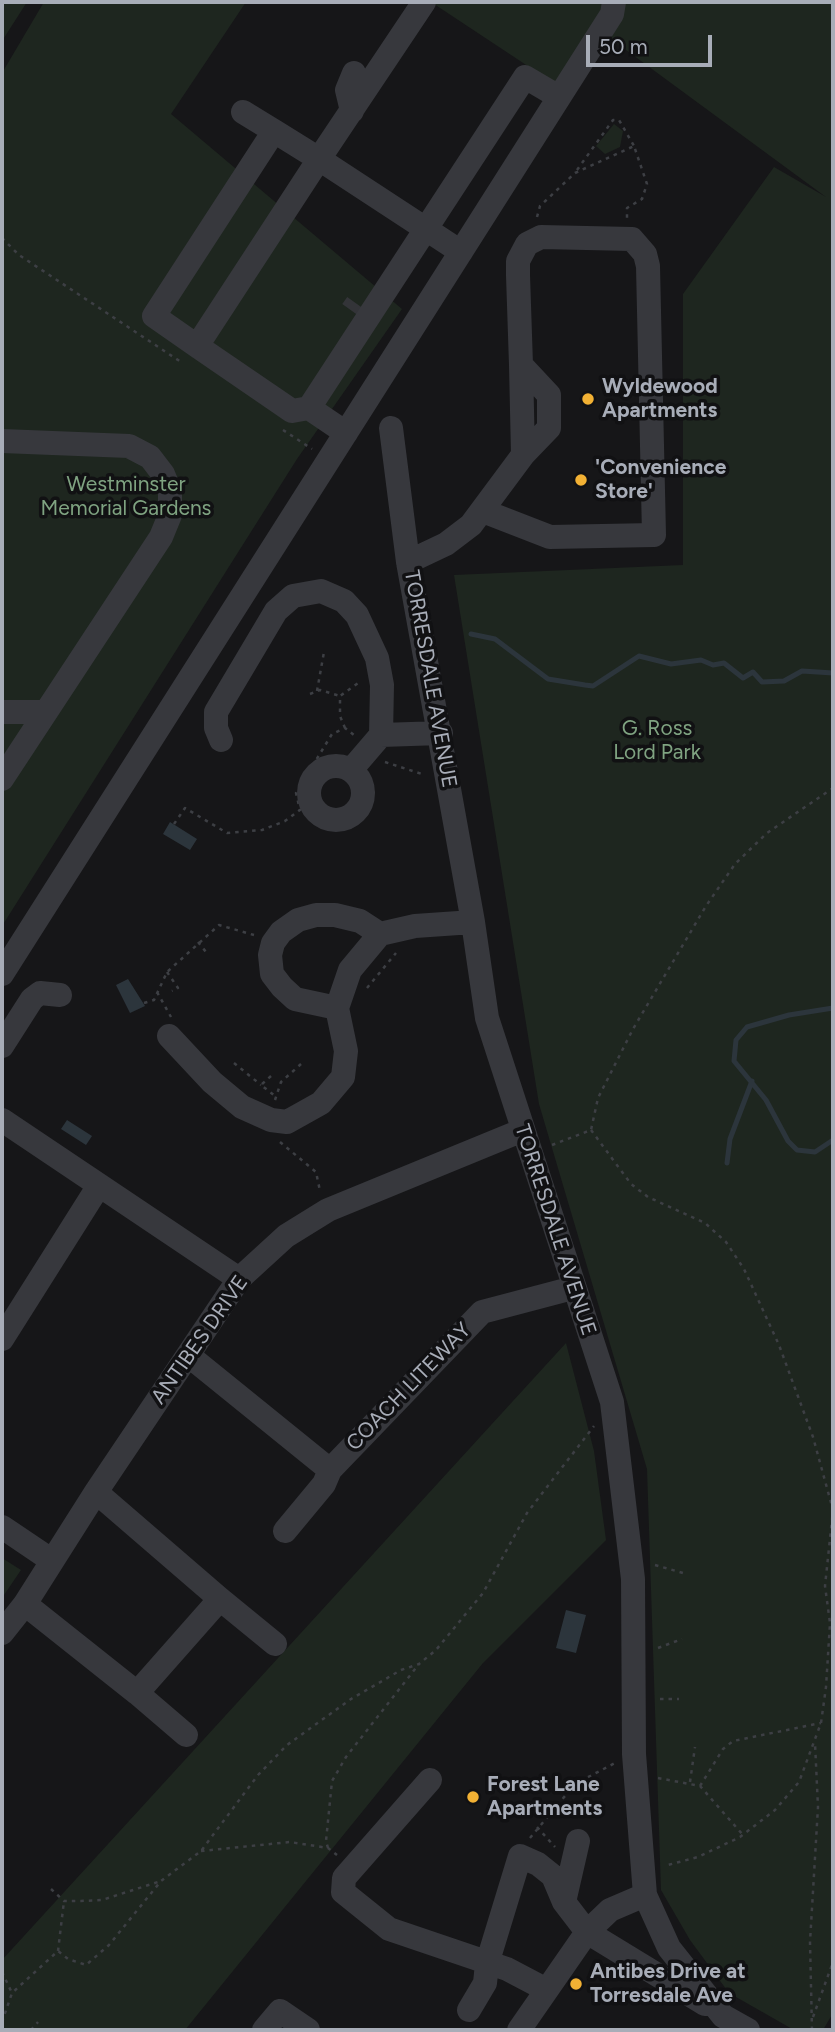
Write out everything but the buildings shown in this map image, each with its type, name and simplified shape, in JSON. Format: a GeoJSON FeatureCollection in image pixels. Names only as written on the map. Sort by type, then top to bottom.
{"type":"FeatureCollection","features":[{"type":"Feature","properties":{"kind":"street"},"geometry":{"type":"LineString","coordinates":[[197,346],[424,2]]}},
{"type":"Feature","properties":{"kind":"street"},"geometry":{"type":"LineString","coordinates":[[2,974],[612,14],[614,2]]}},
{"type":"Feature","properties":{"kind":"street"},"geometry":{"type":"LineString","coordinates":[[352,111],[347,90],[359,66],[377,48],[398,42]]}},
{"type":"Feature","properties":{"kind":"street"},"geometry":{"type":"LineString","coordinates":[[309,408],[525,76],[559,97]]}},
{"type":"Feature","properties":{"kind":"street"},"geometry":{"type":"LineString","coordinates":[[243,112],[461,252]]}},
{"type":"Feature","properties":{"kind":"street"},"geometry":{"type":"LineString","coordinates":[[274,131],[153,316],[292,411],[309,408],[346,433]]}},
{"type":"Feature","properties":{"kind":"street"},"geometry":{"type":"LineString","coordinates":[[408,562],[456,537],[483,511],[523,455],[549,428],[549,395],[521,365],[517,275],[519,261],[527,244],[541,237],[624,238],[638,243],[648,266],[654,535],[550,537],[483,511]]}},
{"type":"Feature","properties":{"kind":"street"},"geometry":{"type":"LineString","coordinates":[[354,340],[350,328],[355,308],[368,296],[386,291]]}},
{"type":"Feature","properties":{"kind":"street","name":"TORRESDALE AVENUE"},"geometry":{"type":"LineString","coordinates":[[391,428],[408,562],[474,922],[487,1018],[612,1402],[633,1579],[635,1765],[645,1895],[668,1948],[723,2016]]}},
{"type":"Feature","properties":{"kind":"street"},"geometry":{"type":"LineString","coordinates":[[2,441],[129,446],[150,457],[163,474],[170,491],[170,515],[161,537],[44,712],[5,763]]}},
{"type":"Feature","properties":{"kind":"street"},"geometry":{"type":"LineString","coordinates":[[523,527],[564,521]]}},
{"type":"Feature","properties":{"kind":"street"},"geometry":{"type":"LineString","coordinates":[[221,740],[216,728],[216,712],[276,611],[293,596],[321,591],[344,601],[366,632],[379,673],[374,742],[351,770]]}},
{"type":"Feature","properties":{"kind":"street"},"geometry":{"type":"LineString","coordinates":[[2,712],[44,712]]}},
{"type":"Feature","properties":{"kind":"street"},"geometry":{"type":"LineString","coordinates":[[374,742],[441,733]]}},
{"type":"Feature","properties":{"kind":"street"},"geometry":{"type":"LineString","coordinates":[[339,1002],[295,999],[272,974],[270,955],[273,943],[281,932],[298,920],[316,915],[335,915],[360,921],[380,934]]}},
{"type":"Feature","properties":{"kind":"street"},"geometry":{"type":"LineString","coordinates":[[169,1036],[212,1082],[242,1107],[273,1108],[287,1122],[304,1115],[321,1103],[343,1077],[346,1051],[339,1002],[350,970],[380,934],[415,926],[474,922]]}},
{"type":"Feature","properties":{"kind":"street"},"geometry":{"type":"LineString","coordinates":[[2,1046],[32,999],[40,993],[60,995]]}},
{"type":"Feature","properties":{"kind":"street"},"geometry":{"type":"LineString","coordinates":[[2,1120],[98,1187],[239,1279]]}},
{"type":"Feature","properties":{"kind":"street","name":"ANTIBES DRIVE"},"geometry":{"type":"LineString","coordinates":[[2,1633],[25,1604],[51,1560],[239,1279],[286,1236],[328,1210],[523,1130]]}},
{"type":"Feature","properties":{"kind":"street"},"geometry":{"type":"LineString","coordinates":[[2,1339],[98,1187]]}},
{"type":"Feature","properties":{"kind":"street","name":"COACH LITEWAY"},"geometry":{"type":"LineString","coordinates":[[285,1531],[324,1485],[330,1470],[481,1312],[573,1288]]}},
{"type":"Feature","properties":{"kind":"street","name":"COACH LITEWAY"},"geometry":{"type":"LineString","coordinates":[[188,1354],[330,1470]]}},
{"type":"Feature","properties":{"kind":"street"},"geometry":{"type":"LineString","coordinates":[[96,1492],[275,1644]]}},
{"type":"Feature","properties":{"kind":"street"},"geometry":{"type":"LineString","coordinates":[[2,1527],[51,1560]]}},
{"type":"Feature","properties":{"kind":"street"},"geometry":{"type":"LineString","coordinates":[[137,1693],[220,1599]]}},
{"type":"Feature","properties":{"kind":"street"},"geometry":{"type":"LineString","coordinates":[[25,1604],[186,1735]]}},
{"type":"Feature","properties":{"kind":"street"},"geometry":{"type":"LineString","coordinates":[[430,1780],[344,1878],[343,1892],[389,1929],[507,1969],[545,1989]]}},
{"type":"Feature","properties":{"kind":"street"},"geometry":{"type":"LineString","coordinates":[[564,1902],[578,1841]]}},
{"type":"Feature","properties":{"kind":"street"},"geometry":{"type":"LineString","coordinates":[[469,2010],[485,1983],[488,1964],[520,1856],[538,1864],[553,1876],[564,1902],[587,1932]]}},
{"type":"Feature","properties":{"kind":"street"},"geometry":{"type":"LineString","coordinates":[[519,2030],[587,1932],[610,1910],[645,1895]]}},
{"type":"Feature","properties":{"kind":"street","name":"TORRESDALE AVENUE"},"geometry":{"type":"LineString","coordinates":[[587,1932],[748,2030]]}},
{"type":"Feature","properties":{"kind":"street"},"geometry":{"type":"LineString","coordinates":[[264,2030],[280,2011],[308,2030]]}},
{"type":"Feature","properties":{"kind":"path"},"geometry":{"type":"LineString","coordinates":[[537,224],[540,206],[575,173],[613,120],[619,120],[634,146],[647,184],[642,199],[627,208],[626,229]]}},
{"type":"Feature","properties":{"kind":"path"},"geometry":{"type":"LineString","coordinates":[[575,173],[634,146]]}},
{"type":"Feature","properties":{"kind":"path"},"geometry":{"type":"LineString","coordinates":[[317,691],[324,652]]}},
{"type":"Feature","properties":{"kind":"path"},"geometry":{"type":"LineString","coordinates":[[340,696],[379,673]]}},
{"type":"Feature","properties":{"kind":"path"},"geometry":{"type":"LineString","coordinates":[[310,694],[329,691],[340,696]]}},
{"type":"Feature","properties":{"kind":"path"},"geometry":{"type":"LineString","coordinates":[[340,696],[340,716],[345,728],[374,742],[380,760],[425,775]]}},
{"type":"Feature","properties":{"kind":"path"},"geometry":{"type":"LineString","coordinates":[[174,824],[186,807],[227,833],[262,830],[285,821],[300,810],[296,793],[332,734],[345,728]]}},
{"type":"Feature","properties":{"kind":"path"},"geometry":{"type":"LineString","coordinates":[[663,1866],[698,1857],[743,1835],[775,1810],[799,1782],[821,1723],[826,1687],[832,1625],[825,1586],[833,1510],[813,1437],[779,1345],[744,1269],[726,1242],[705,1223],[648,1197],[631,1184],[591,1130],[598,1098],[633,1029],[686,938],[735,864],[767,833],[833,788]]}},
{"type":"Feature","properties":{"kind":"path"},"geometry":{"type":"LineString","coordinates":[[144,1003],[154,1000],[167,972],[219,925],[254,935],[260,943]]}},
{"type":"Feature","properties":{"kind":"path"},"geometry":{"type":"LineString","coordinates":[[339,1002],[361,993],[377,979],[415,926]]}},
{"type":"Feature","properties":{"kind":"path"},"geometry":{"type":"LineString","coordinates":[[198,942],[206,952]]}},
{"type":"Feature","properties":{"kind":"path"},"geometry":{"type":"LineString","coordinates":[[167,972],[178,988],[172,991]]}},
{"type":"Feature","properties":{"kind":"path"},"geometry":{"type":"LineString","coordinates":[[234,1063],[261,1085],[273,1108]]}},
{"type":"Feature","properties":{"kind":"path"},"geometry":{"type":"LineString","coordinates":[[301,1064],[281,1082],[273,1108],[274,1134],[284,1148],[304,1160],[316,1172],[328,1210]]}},
{"type":"Feature","properties":{"kind":"path"},"geometry":{"type":"LineString","coordinates":[[261,1085],[271,1076]]}},
{"type":"Feature","properties":{"kind":"path"},"geometry":{"type":"LineString","coordinates":[[552,1145],[591,1130]]}},
{"type":"Feature","properties":{"kind":"path"},"geometry":{"type":"LineString","coordinates":[[328,1848],[326,1842],[332,1780],[346,1757],[419,1664],[457,1628],[483,1593],[527,1513],[596,1423]]}},
{"type":"Feature","properties":{"kind":"path"},"geometry":{"type":"LineString","coordinates":[[654,1565],[682,1573]]}},
{"type":"Feature","properties":{"kind":"path"},"geometry":{"type":"LineString","coordinates":[[658,1648],[682,1639]]}},
{"type":"Feature","properties":{"kind":"path"},"geometry":{"type":"LineString","coordinates":[[58,1951],[78,1964],[92,1962],[121,1933],[160,1881],[201,1851],[258,1774],[286,1745],[374,1684],[419,1664]]}},
{"type":"Feature","properties":{"kind":"path"},"geometry":{"type":"LineString","coordinates":[[826,1687],[833,1683]]}},
{"type":"Feature","properties":{"kind":"path"},"geometry":{"type":"LineString","coordinates":[[660,1699],[679,1699]]}},
{"type":"Feature","properties":{"kind":"path"},"geometry":{"type":"LineString","coordinates":[[700,1786],[723,1749],[733,1741],[821,1723]]}},
{"type":"Feature","properties":{"kind":"path"},"geometry":{"type":"LineString","coordinates":[[812,2030],[810,1942],[818,1807],[815,1741]]}},
{"type":"Feature","properties":{"kind":"path"},"geometry":{"type":"LineString","coordinates":[[690,1782],[695,1747]]}},
{"type":"Feature","properties":{"kind":"path"},"geometry":{"type":"LineString","coordinates":[[520,1856],[533,1833],[575,1784],[635,1765],[700,1786],[743,1835]]}},
{"type":"Feature","properties":{"kind":"path"},"geometry":{"type":"LineString","coordinates":[[201,1851],[290,1842],[328,1848],[339,1857]]}},
{"type":"Feature","properties":{"kind":"path"},"geometry":{"type":"LineString","coordinates":[[51,1889],[64,1900],[102,1900],[160,1881]]}},
{"type":"Feature","properties":{"kind":"path"},"geometry":{"type":"LineString","coordinates":[[2,2022],[12,1993],[58,1951],[64,1900]]}},
{"type":"Feature","properties":{"kind":"path"},"geometry":{"type":"LineString","coordinates":[[811,2020],[833,1962]]}},
{"type":"Feature","properties":{"kind":"path"},"geometry":{"type":"LineString","coordinates":[[2,1972],[12,1993]]}},
{"type":"Feature","properties":{"kind":"path"},"geometry":{"type":"LineString","coordinates":[[31,2030],[38,2022]]}},
{"type":"Feature","properties":{"kind":"green space"},"geometry":{"type":"Polygon","coordinates":[[[2,2],[27,2],[2,41],[2,2]]]}},
{"type":"Feature","properties":{"kind":"green space","name":"Westminster Memorial Gardens"},"geometry":{"type":"Polygon","coordinates":[[[44,2],[246,2],[171,114],[402,309],[297,459],[2,926],[2,73],[44,2]]]}},
{"type":"Feature","properties":{"kind":"green space","name":"G. Ross Lord Park"},"geometry":{"type":"Polygon","coordinates":[[[431,2],[833,2],[833,2013],[823,2030],[794,2030],[729,1993],[690,1940],[661,1890],[647,1469],[539,1104],[454,575],[683,565],[683,294],[774,167],[826,197],[603,33],[567,92],[431,2]]]}},
{"type":"Feature","properties":{"kind":"green space"},"geometry":{"type":"Polygon","coordinates":[[[614,124],[623,131],[620,147],[605,154],[596,146],[614,124]]]}},
{"type":"Feature","properties":{"kind":"green space"},"geometry":{"type":"Polygon","coordinates":[[[566,1343],[594,1451],[606,1540],[483,1663],[185,2030],[2,2030],[2,1960],[566,1343]]]}},
{"type":"Feature","properties":{"kind":"green space"},"geometry":{"type":"Polygon","coordinates":[[[2,1558],[21,1570],[2,1598],[2,1558]]]}},
{"type":"Feature","properties":{"kind":"shaded area"},"geometry":{"type":"Polygon","coordinates":[[[170,822],[197,839],[190,850],[163,834],[170,822]]]}},
{"type":"Feature","properties":{"kind":"shaded area"},"geometry":{"type":"Polygon","coordinates":[[[128,979],[145,1006],[130,1013],[116,985],[128,979]]]}},
{"type":"Feature","properties":{"kind":"shaded area"},"geometry":{"type":"Polygon","coordinates":[[[67,1120],[92,1136],[86,1145],[61,1129],[67,1120]]]}},
{"type":"Feature","properties":{"kind":"shaded area"},"geometry":{"type":"Polygon","coordinates":[[[566,1610],[586,1615],[576,1653],[556,1648],[566,1610]]]}},
{"type":"Feature","properties":{"kind":"waterway"},"geometry":{"type":"LineString","coordinates":[[471,634],[495,639],[548,679],[593,686],[639,656],[671,664],[701,660],[713,665],[724,663],[743,678],[753,672],[762,682],[784,681],[802,671],[833,673]]}},
{"type":"Feature","properties":{"kind":"waterway"},"geometry":{"type":"LineString","coordinates":[[833,1008],[789,1015],[747,1027],[736,1040],[734,1061],[766,1100],[788,1141],[797,1150],[815,1152],[833,1140]]}},
{"type":"Feature","properties":{"kind":"waterway"},"geometry":{"type":"LineString","coordinates":[[727,1163],[730,1139],[752,1081]]}},
{"type":"Feature","properties":{"kind":"tunnel"},"geometry":{"type":"LineString","coordinates":[[352,311],[357,304]]}},
{"type":"Feature","properties":{"kind":"place","name":"Wyldewood Apartments"},"geometry":{"type":"Point","coordinates":[588,399]}},
{"type":"Feature","properties":{"kind":"place","name":"'Convenience Store'"},"geometry":{"type":"Point","coordinates":[581,480]}},
{"type":"Feature","properties":{"kind":"place","name":"Forest Lane Apartments"},"geometry":{"type":"Point","coordinates":[473,1797]}},
{"type":"Feature","properties":{"kind":"place","name":"Antibes Drive at Torresdale Ave"},"geometry":{"type":"Point","coordinates":[576,1984]}}]}
